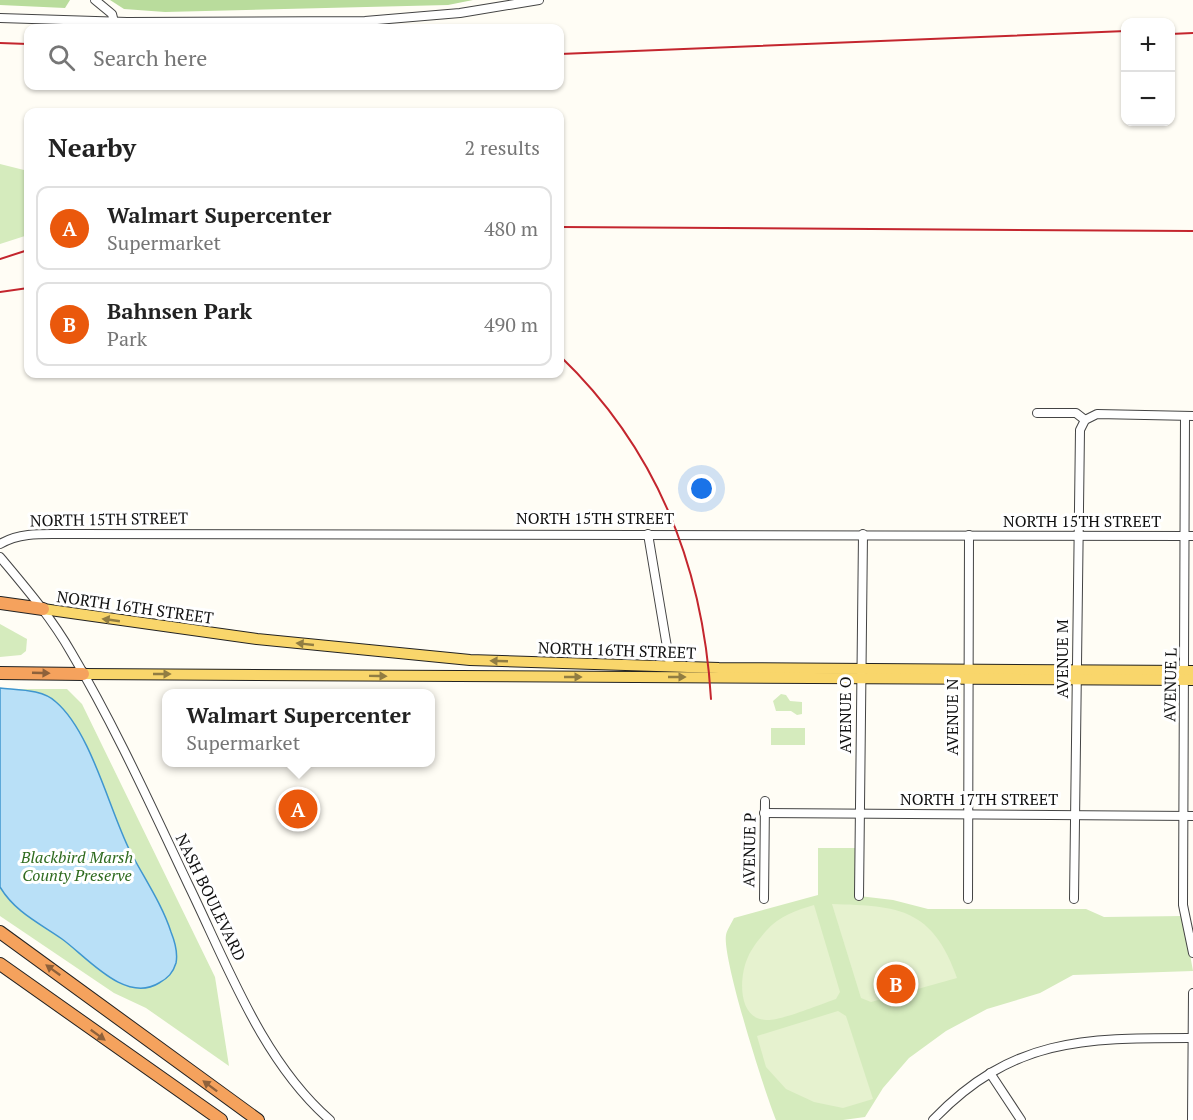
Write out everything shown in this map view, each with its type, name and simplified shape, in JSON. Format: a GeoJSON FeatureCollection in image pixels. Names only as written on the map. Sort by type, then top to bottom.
{"type":"FeatureCollection","features":[{"type":"Feature","properties":{"kind":"highway"},"geometry":{"type":"LineString","coordinates":[[0,603],[42,609]]}},
{"type":"Feature","properties":{"kind":"highway"},"geometry":{"type":"LineString","coordinates":[[0,673],[83,674]]}},
{"type":"Feature","properties":{"kind":"highway"},"geometry":{"type":"LineString","coordinates":[[0,932],[258,1120]]}},
{"type":"Feature","properties":{"kind":"highway"},"geometry":{"type":"LineString","coordinates":[[0,964],[221,1120]]}},
{"type":"Feature","properties":{"kind":"main road","name":"NORTH 16TH STREET"},"geometry":{"type":"LineString","coordinates":[[42,609],[129,623],[378,652],[479,660],[860,673]]}},
{"type":"Feature","properties":{"kind":"main road","name":"NORTH 16TH STREET"},"geometry":{"type":"LineString","coordinates":[[83,674],[1189,675]]}},
{"type":"Feature","properties":{"kind":"street"},"geometry":{"type":"LineString","coordinates":[[95,0],[112,14],[114,22]]}},
{"type":"Feature","properties":{"kind":"street"},"geometry":{"type":"LineString","coordinates":[[0,18],[114,22],[365,21],[460,13],[539,0]]}},
{"type":"Feature","properties":{"kind":"street"},"geometry":{"type":"LineString","coordinates":[[1037,413],[1076,413],[1085,420],[1096,414],[1189,416]]}},
{"type":"Feature","properties":{"kind":"street","name":"AVENUE L"},"geometry":{"type":"LineString","coordinates":[[1189,416],[1188,816],[1183,916],[1193,953]]}},
{"type":"Feature","properties":{"kind":"street","name":"AVENUE M"},"geometry":{"type":"LineString","coordinates":[[1074,899],[1080,430],[1085,420]]}},
{"type":"Feature","properties":{"kind":"street","name":"NORTH 15TH STREET"},"geometry":{"type":"LineString","coordinates":[[0,544],[16,536],[36,534],[1189,536]]}},
{"type":"Feature","properties":{"kind":"street"},"geometry":{"type":"LineString","coordinates":[[648,534],[670,665]]}},
{"type":"Feature","properties":{"kind":"street","name":"AVENUE O"},"geometry":{"type":"LineString","coordinates":[[859,896],[863,534]]}},
{"type":"Feature","properties":{"kind":"street","name":"AVENUE N"},"geometry":{"type":"LineString","coordinates":[[968,899],[969,535]]}},
{"type":"Feature","properties":{"kind":"street","name":"NASH BOULEVARD"},"geometry":{"type":"LineString","coordinates":[[0,557],[42,609],[83,674],[267,1044],[299,1090],[330,1120]]}},
{"type":"Feature","properties":{"kind":"street","name":"AVENUE P"},"geometry":{"type":"LineString","coordinates":[[764,899],[765,801]]}},
{"type":"Feature","properties":{"kind":"street","name":"NORTH 17TH STREET"},"geometry":{"type":"LineString","coordinates":[[764,813],[1188,816]]}},
{"type":"Feature","properties":{"kind":"street"},"geometry":{"type":"LineString","coordinates":[[1192,1120],[1193,993]]}},
{"type":"Feature","properties":{"kind":"street"},"geometry":{"type":"LineString","coordinates":[[933,1120],[959,1095],[990,1073],[1021,1058],[1071,1042],[1111,1038],[1193,1038]]}},
{"type":"Feature","properties":{"kind":"street"},"geometry":{"type":"LineString","coordinates":[[990,1073],[1021,1120]]}},
{"type":"Feature","properties":{"kind":"green space"},"geometry":{"type":"Polygon","coordinates":[[[0,0],[70,0],[65,8],[0,5],[0,0]]]}},
{"type":"Feature","properties":{"kind":"green space"},"geometry":{"type":"Polygon","coordinates":[[[110,0],[473,0],[448,5],[165,12],[124,9],[110,0]]]}},
{"type":"Feature","properties":{"kind":"green space"},"geometry":{"type":"Polygon","coordinates":[[[0,164],[24,170],[24,236],[0,244],[0,164]]]}},
{"type":"Feature","properties":{"kind":"green space"},"geometry":{"type":"Polygon","coordinates":[[[0,624],[27,639],[26,651],[21,655],[0,657],[0,624]]]}},
{"type":"Feature","properties":{"kind":"green space","name":"Blackbird Marsh County Preserve"},"geometry":{"type":"Polygon","coordinates":[[[0,689],[67,689],[82,704],[215,977],[229,1066],[146,1008],[114,993],[0,916],[0,689]]]}},
{"type":"Feature","properties":{"kind":"green space"},"geometry":{"type":"Polygon","coordinates":[[[781,694],[786,695],[790,701],[802,702],[802,714],[776,711],[773,701],[781,694]]]}},
{"type":"Feature","properties":{"kind":"green space"},"geometry":{"type":"Polygon","coordinates":[[[771,728],[805,728],[805,745],[771,745],[771,728]]]}},
{"type":"Feature","properties":{"kind":"green space"},"geometry":{"type":"Polygon","coordinates":[[[818,848],[859,848],[859,896],[893,900],[928,909],[1086,909],[1104,917],[1183,916],[1193,971],[1073,975],[1040,993],[987,1009],[946,1031],[909,1058],[883,1088],[865,1117],[843,1120],[776,1120],[737,997],[726,935],[734,918],[818,895],[818,848]]]}},
{"type":"Feature","properties":{"kind":"green space"},"geometry":{"type":"Polygon","coordinates":[[[832,904],[876,907],[910,915],[924,924],[936,937],[957,978],[871,1002],[861,998],[832,904]]]}},
{"type":"Feature","properties":{"kind":"green space"},"geometry":{"type":"Polygon","coordinates":[[[814,905],[840,992],[836,999],[791,1015],[773,1020],[757,1018],[745,1005],[743,995],[743,975],[750,954],[756,943],[777,921],[795,911],[814,905]]]}},
{"type":"Feature","properties":{"kind":"green space"},"geometry":{"type":"Polygon","coordinates":[[[838,1011],[846,1016],[873,1099],[843,1108],[814,1102],[786,1089],[766,1067],[757,1036],[838,1011]]]}},
{"type":"Feature","properties":{"kind":"water","name":"Blackbird Marsh County Preserve"},"geometry":{"type":"Polygon","coordinates":[[[0,688],[30,691],[51,698],[68,715],[79,732],[98,772],[122,834],[158,901],[174,940],[176,963],[170,975],[159,983],[146,988],[133,988],[107,976],[62,939],[20,910],[0,887],[0,688]]]}},
{"type":"Feature","properties":{"kind":"railway"},"geometry":{"type":"LineString","coordinates":[[564,54],[1121,31]]}},
{"type":"Feature","properties":{"kind":"railway"},"geometry":{"type":"LineString","coordinates":[[1175,34],[1193,33]]}},
{"type":"Feature","properties":{"kind":"railway"},"geometry":{"type":"LineString","coordinates":[[0,43],[24,44]]}},
{"type":"Feature","properties":{"kind":"railway"},"geometry":{"type":"LineString","coordinates":[[564,227],[1193,231]]}},
{"type":"Feature","properties":{"kind":"railway"},"geometry":{"type":"LineString","coordinates":[[0,259],[24,251]]}},
{"type":"Feature","properties":{"kind":"railway"},"geometry":{"type":"LineString","coordinates":[[0,292],[24,289]]}},
{"type":"Feature","properties":{"kind":"railway"},"geometry":{"type":"LineString","coordinates":[[564,360],[594,392],[623,430],[648,470],[669,512],[698,602],[711,699]]}},
{"type":"Feature","properties":{"kind":"place","name":"Walmart Supercenter"},"geometry":{"type":"Point","coordinates":[298,809]}},
{"type":"Feature","properties":{"kind":"place","name":"Bahnsen Park"},"geometry":{"type":"Point","coordinates":[896,984]}}]}
